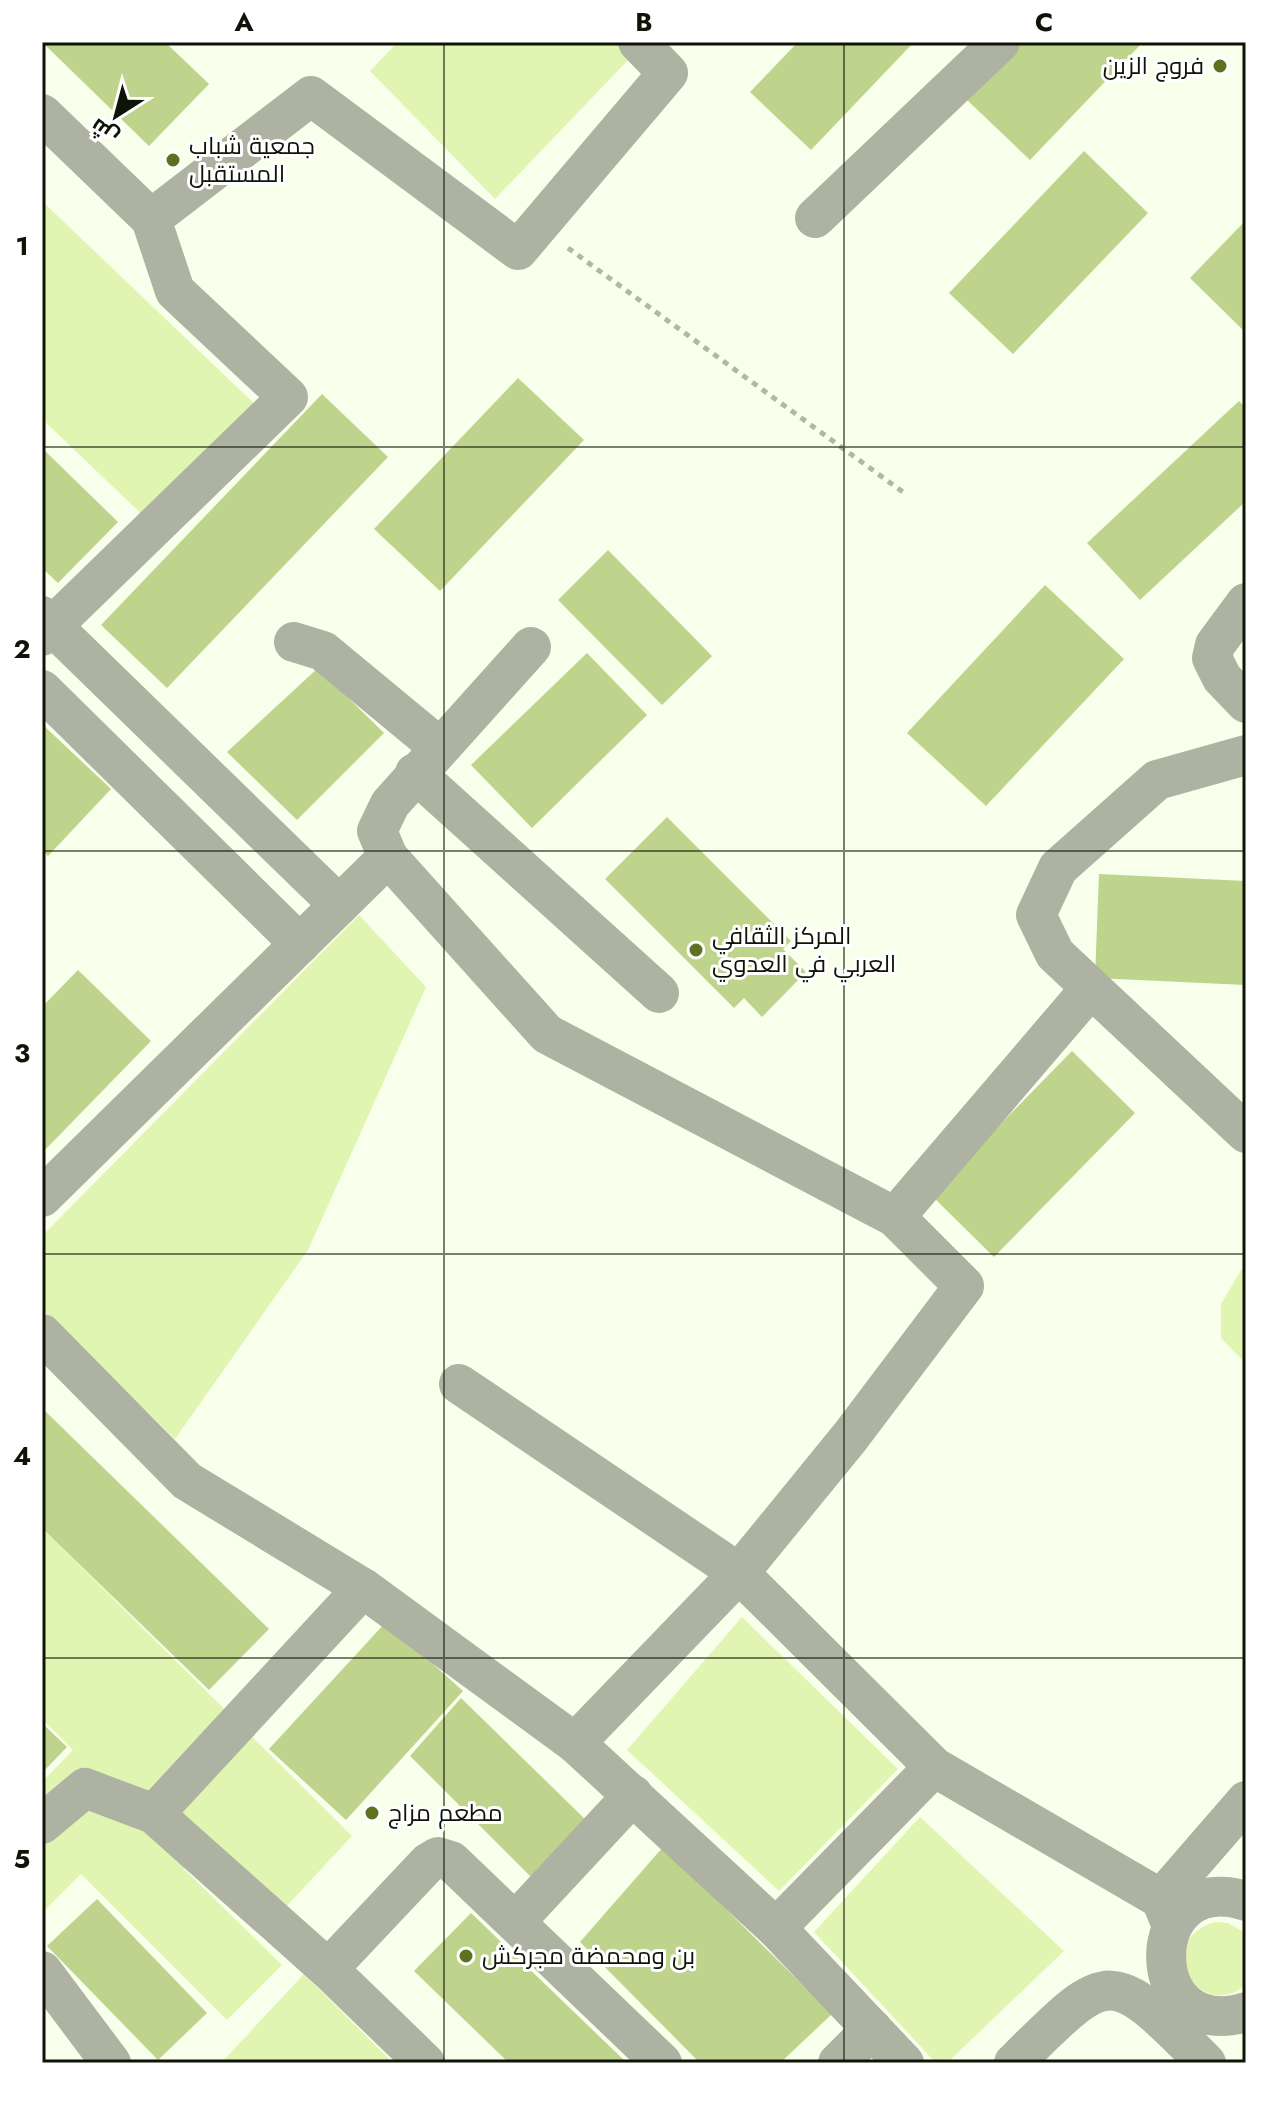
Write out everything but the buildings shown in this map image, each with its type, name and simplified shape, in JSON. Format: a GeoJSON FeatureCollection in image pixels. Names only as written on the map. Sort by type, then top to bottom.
{"type":"FeatureCollection","features":[{"type":"Feature","properties":{"kind":"street"},"geometry":{"type":"LineString","coordinates":[[151,219],[311,96],[518,250],[668,73],[638,42]]}},
{"type":"Feature","properties":{"kind":"street"},"geometry":{"type":"LineString","coordinates":[[815,218],[1000,42]]}},
{"type":"Feature","properties":{"kind":"street"},"geometry":{"type":"LineString","coordinates":[[42,114],[151,219],[175,291],[288,397],[45,626],[339,905]]}},
{"type":"Feature","properties":{"kind":"street"},"geometry":{"type":"LineString","coordinates":[[1246,603],[1215,645],[1212,658],[1222,678],[1246,703]]}},
{"type":"Feature","properties":{"kind":"street"},"geometry":{"type":"LineString","coordinates":[[294,642],[323,651],[659,993]]}},
{"type":"Feature","properties":{"kind":"street"},"geometry":{"type":"LineString","coordinates":[[531,647],[390,804],[377,831],[388,857],[547,1034],[895,1217],[964,1286],[850,1437],[739,1573],[575,1743]]}},
{"type":"Feature","properties":{"kind":"street"},"geometry":{"type":"LineString","coordinates":[[42,690],[300,944]]}},
{"type":"Feature","properties":{"kind":"street"},"geometry":{"type":"LineString","coordinates":[[1246,755],[1157,780],[1058,868],[1036,915],[1055,954],[1246,1133]]}},
{"type":"Feature","properties":{"kind":"street"},"geometry":{"type":"LineString","coordinates":[[42,1197],[388,857]]}},
{"type":"Feature","properties":{"kind":"street"},"geometry":{"type":"LineString","coordinates":[[895,1217],[1090,989]]}},
{"type":"Feature","properties":{"kind":"street"},"geometry":{"type":"LineString","coordinates":[[42,1334],[187,1481],[363,1588],[575,1743],[776,1928],[904,2063]]}},
{"type":"Feature","properties":{"kind":"street"},"geometry":{"type":"LineString","coordinates":[[459,1384],[739,1573],[934,1767],[1167,1912],[1183,1912],[1206,1899],[1233,1896],[1246,1901]]}},
{"type":"Feature","properties":{"kind":"street"},"geometry":{"type":"LineString","coordinates":[[154,1814],[363,1588]]}},
{"type":"Feature","properties":{"kind":"street"},"geometry":{"type":"LineString","coordinates":[[776,1928],[934,1767]]}},
{"type":"Feature","properties":{"kind":"street"},"geometry":{"type":"LineString","coordinates":[[42,1824],[85,1788],[154,1814],[328,1969],[425,2063]]}},
{"type":"Feature","properties":{"kind":"street"},"geometry":{"type":"LineString","coordinates":[[515,1922],[633,1795]]}},
{"type":"Feature","properties":{"kind":"street"},"geometry":{"type":"LineString","coordinates":[[1246,1801],[1167,1912],[1164,1961],[1178,1994],[1191,2007],[1208,2014],[1226,2016],[1246,2012]]}},
{"type":"Feature","properties":{"kind":"street"},"geometry":{"type":"LineString","coordinates":[[328,1969],[438,1857],[451,1861],[662,2063]]}},
{"type":"Feature","properties":{"kind":"street"},"geometry":{"type":"LineString","coordinates":[[42,1971],[111,2063]]}},
{"type":"Feature","properties":{"kind":"street"},"geometry":{"type":"LineString","coordinates":[[1014,2063],[1078,2002],[1095,1991],[1113,1989],[1131,1994],[1148,2004],[1206,2063]]}},
{"type":"Feature","properties":{"kind":"street"},"geometry":{"type":"LineString","coordinates":[[838,2063],[872,2029]]}},
{"type":"Feature","properties":{"kind":"path"},"geometry":{"type":"LineString","coordinates":[[538,227],[907,495]]}},
{"type":"Feature","properties":{"kind":"green space"},"geometry":{"type":"Polygon","coordinates":[[[398,42],[616,42],[631,57],[495,199],[370,71],[398,42]]]}},
{"type":"Feature","properties":{"kind":"green space"},"geometry":{"type":"Polygon","coordinates":[[[42,201],[262,411],[152,524],[42,419],[42,201]]]}},
{"type":"Feature","properties":{"kind":"green space"},"geometry":{"type":"Polygon","coordinates":[[[359,915],[426,987],[308,1250],[175,1439],[42,1309],[42,1236],[359,915]]]}},
{"type":"Feature","properties":{"kind":"green space"},"geometry":{"type":"Polygon","coordinates":[[[1246,1262],[1246,1364],[1221,1338],[1221,1304],[1246,1262]]]}},
{"type":"Feature","properties":{"kind":"green space"},"geometry":{"type":"Polygon","coordinates":[[[42,1528],[352,1836],[283,1910],[185,1819],[184,1869],[282,1965],[227,2020],[81,1874],[42,1913],[42,1782],[73,1750],[42,1719],[42,1528]]]}},
{"type":"Feature","properties":{"kind":"green space"},"geometry":{"type":"Polygon","coordinates":[[[742,1617],[898,1769],[779,1891],[627,1750],[742,1617]]]}},
{"type":"Feature","properties":{"kind":"green space"},"geometry":{"type":"Polygon","coordinates":[[[920,1817],[1064,1951],[947,2063],[936,2063],[814,1932],[920,1817]]]}},
{"type":"Feature","properties":{"kind":"green space"},"geometry":{"type":"Polygon","coordinates":[[[1216,1922],[1228,1923],[1246,1933],[1246,1985],[1228,1994],[1211,1994],[1198,1987],[1188,1974],[1184,1960],[1187,1944],[1197,1931],[1216,1922]]]}},
{"type":"Feature","properties":{"kind":"green space"},"geometry":{"type":"Polygon","coordinates":[[[304,1974],[393,2063],[221,2063],[304,1974]]]}},
{"type":"Feature","properties":{"kind":"place","name":"فروج الزين"},"geometry":{"type":"Point","coordinates":[1220,66]}},
{"type":"Feature","properties":{"kind":"place","name":"جمعية شباب المستقبل"},"geometry":{"type":"Point","coordinates":[173,160]}},
{"type":"Feature","properties":{"kind":"place","name":"المركز الثقافي العربي في العدوي"},"geometry":{"type":"Point","coordinates":[696,950]}},
{"type":"Feature","properties":{"kind":"place","name":"مطعم مزاج"},"geometry":{"type":"Point","coordinates":[372,1813]}},
{"type":"Feature","properties":{"kind":"place","name":"بن ومحمضة مجركش"},"geometry":{"type":"Point","coordinates":[466,1956]}}]}
